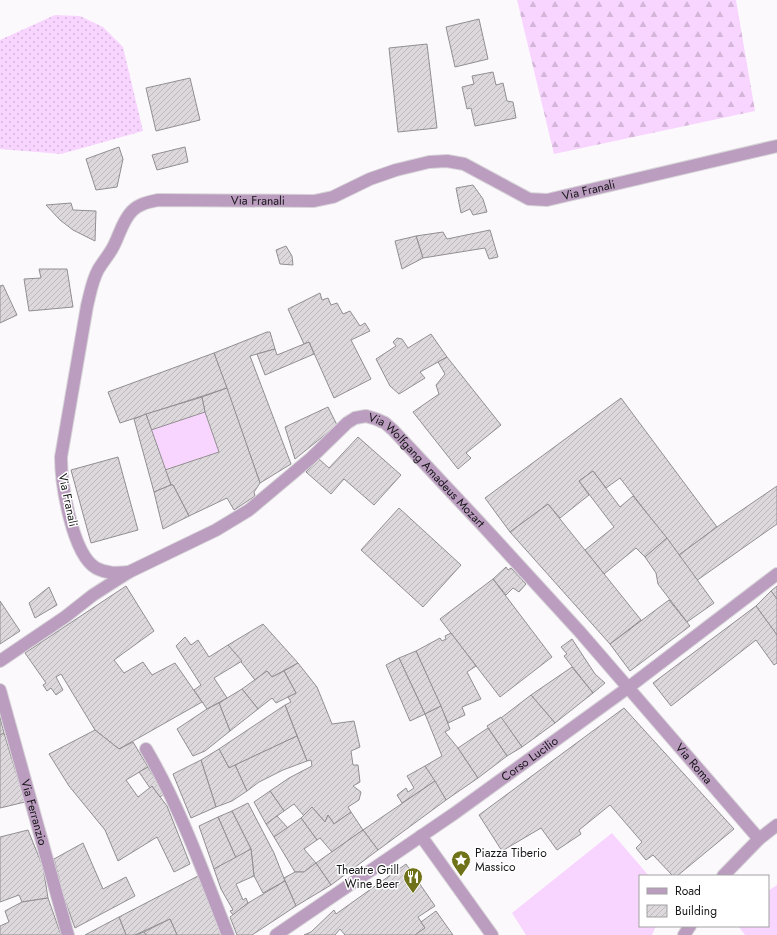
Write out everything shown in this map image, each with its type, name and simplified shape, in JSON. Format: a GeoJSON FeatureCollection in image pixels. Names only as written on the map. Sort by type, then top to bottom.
{"type":"FeatureCollection","features":[{"type":"Feature","properties":{"kind":"street","name":"Via Franali"},"geometry":{"type":"LineString","coordinates":[[129,572],[108,573],[96,568],[84,556],[70,517],[61,473],[61,456],[92,284],[98,270],[112,249],[125,221],[131,212],[136,208],[146,202],[158,200],[314,201],[333,197],[370,179],[396,170],[429,162],[448,161],[464,164],[529,199],[547,200],[777,146]]}},
{"type":"Feature","properties":{"kind":"street","name":"Via Wolfgang Amadeus Mozart"},"geometry":{"type":"LineString","coordinates":[[129,572],[216,530],[237,518],[264,498],[311,458],[347,423],[355,418],[366,416],[385,423],[392,430],[488,531],[629,687]]}},
{"type":"Feature","properties":{"kind":"street"},"geometry":{"type":"LineString","coordinates":[[0,661],[65,617],[93,595],[129,572]]}},
{"type":"Feature","properties":{"kind":"street","name":"Corso Lucilio"},"geometry":{"type":"LineString","coordinates":[[276,935],[455,813],[629,687],[777,574]]}},
{"type":"Feature","properties":{"kind":"street","name":"Via Roma"},"geometry":{"type":"LineString","coordinates":[[629,687],[760,839]]}},
{"type":"Feature","properties":{"kind":"street","name":"Via Ferranzio"},"geometry":{"type":"LineString","coordinates":[[0,690],[68,935]]}},
{"type":"Feature","properties":{"kind":"street"},"geometry":{"type":"LineString","coordinates":[[146,749],[162,776],[174,802],[228,935]]}},
{"type":"Feature","properties":{"kind":"street"},"geometry":{"type":"LineString","coordinates":[[724,875],[760,839],[777,825]]}},
{"type":"Feature","properties":{"kind":"street"},"geometry":{"type":"LineString","coordinates":[[421,836],[492,935]]}},
{"type":"Feature","properties":{"kind":"green space"},"geometry":{"type":"Polygon","coordinates":[[[517,0],[736,0],[755,111],[554,154],[517,0]]]}},
{"type":"Feature","properties":{"kind":"green space"},"geometry":{"type":"Polygon","coordinates":[[[55,15],[80,16],[103,27],[123,47],[143,131],[61,154],[0,149],[0,40],[55,15]]]}},
{"type":"Feature","properties":{"kind":"green space"},"geometry":{"type":"Polygon","coordinates":[[[205,412],[219,452],[165,470],[151,430],[205,412]]]}},
{"type":"Feature","properties":{"kind":"green space"},"geometry":{"type":"Polygon","coordinates":[[[612,833],[648,875],[639,875],[639,927],[656,927],[652,935],[526,935],[512,913],[612,833]]]}},
{"type":"Feature","properties":{"kind":"green space"},"geometry":{"type":"Polygon","coordinates":[[[777,885],[777,935],[745,935],[739,927],[769,927],[769,890],[777,885]]]}},
{"type":"Feature","properties":{"kind":"building"},"geometry":{"type":"Polygon","coordinates":[[[479,19],[488,59],[455,67],[446,27],[479,19]]]}},
{"type":"Feature","properties":{"kind":"building"},"geometry":{"type":"Polygon","coordinates":[[[427,44],[437,128],[398,132],[389,48],[427,44]]]}},
{"type":"Feature","properties":{"kind":"building"},"geometry":{"type":"Polygon","coordinates":[[[493,72],[496,85],[503,83],[507,101],[513,102],[516,118],[475,126],[471,108],[467,109],[462,87],[474,84],[472,76],[493,72]]]}},
{"type":"Feature","properties":{"kind":"building"},"geometry":{"type":"Polygon","coordinates":[[[190,78],[200,120],[156,131],[146,88],[190,78]]]}},
{"type":"Feature","properties":{"kind":"building"},"geometry":{"type":"Polygon","coordinates":[[[119,147],[123,159],[117,187],[96,190],[86,159],[119,147]]]}},
{"type":"Feature","properties":{"kind":"building"},"geometry":{"type":"Polygon","coordinates":[[[185,147],[188,162],[157,170],[152,155],[185,147]]]}},
{"type":"Feature","properties":{"kind":"building"},"geometry":{"type":"Polygon","coordinates":[[[473,185],[483,199],[487,212],[473,215],[470,209],[461,213],[456,188],[473,185]]]}},
{"type":"Feature","properties":{"kind":"building"},"geometry":{"type":"Polygon","coordinates":[[[71,203],[73,210],[96,211],[95,241],[73,230],[60,220],[46,205],[71,203]]]}},
{"type":"Feature","properties":{"kind":"building"},"geometry":{"type":"Polygon","coordinates":[[[490,230],[498,257],[489,259],[485,248],[423,258],[416,236],[443,232],[447,239],[490,230]]]}},
{"type":"Feature","properties":{"kind":"building"},"geometry":{"type":"Polygon","coordinates":[[[416,236],[423,258],[402,269],[395,241],[416,236]]]}},
{"type":"Feature","properties":{"kind":"building"},"geometry":{"type":"Polygon","coordinates":[[[286,246],[292,256],[293,265],[280,264],[276,250],[286,246]]]}},
{"type":"Feature","properties":{"kind":"building"},"geometry":{"type":"Polygon","coordinates":[[[39,269],[67,269],[73,307],[29,311],[24,279],[41,278],[39,269]]]}},
{"type":"Feature","properties":{"kind":"building"},"geometry":{"type":"Polygon","coordinates":[[[3,285],[17,315],[0,323],[0,286],[3,285]]]}},
{"type":"Feature","properties":{"kind":"building"},"geometry":{"type":"Polygon","coordinates":[[[320,293],[322,300],[328,298],[331,305],[337,303],[343,314],[350,311],[360,326],[365,323],[370,331],[351,340],[371,379],[334,398],[309,342],[304,344],[288,309],[320,293]]]}},
{"type":"Feature","properties":{"kind":"building"},"geometry":{"type":"Polygon","coordinates":[[[270,332],[275,349],[250,356],[291,464],[260,483],[214,353],[270,332]]]}},
{"type":"Feature","properties":{"kind":"building"},"geometry":{"type":"Polygon","coordinates":[[[431,334],[447,357],[420,372],[425,378],[399,394],[390,386],[376,359],[396,346],[393,342],[397,338],[402,339],[408,348],[431,334]]]}},
{"type":"Feature","properties":{"kind":"building"},"geometry":{"type":"Polygon","coordinates":[[[309,342],[314,354],[265,375],[257,354],[275,349],[277,355],[309,342]]]}},
{"type":"Feature","properties":{"kind":"building"},"geometry":{"type":"Polygon","coordinates":[[[214,353],[227,388],[120,423],[108,392],[214,353]]]}},
{"type":"Feature","properties":{"kind":"building"},"geometry":{"type":"Polygon","coordinates":[[[447,357],[501,425],[466,453],[471,458],[458,469],[413,412],[439,394],[436,385],[445,374],[438,362],[447,357]]]}},
{"type":"Feature","properties":{"kind":"building"},"geometry":{"type":"Polygon","coordinates":[[[227,388],[260,483],[254,492],[255,496],[234,510],[227,498],[189,516],[173,485],[171,485],[165,470],[219,452],[205,412],[202,397],[227,388]]]}},
{"type":"Feature","properties":{"kind":"building"},"geometry":{"type":"Polygon","coordinates":[[[202,397],[205,412],[151,430],[146,414],[202,397]]]}},
{"type":"Feature","properties":{"kind":"building"},"geometry":{"type":"Polygon","coordinates":[[[621,398],[717,527],[679,555],[620,478],[606,488],[593,471],[579,481],[589,495],[560,518],[548,504],[510,532],[485,498],[621,398]]]}},
{"type":"Feature","properties":{"kind":"building"},"geometry":{"type":"Polygon","coordinates":[[[328,407],[337,425],[295,459],[285,427],[328,407]]]}},
{"type":"Feature","properties":{"kind":"building"},"geometry":{"type":"Polygon","coordinates":[[[146,414],[171,485],[154,492],[134,419],[146,414]]]}},
{"type":"Feature","properties":{"kind":"building"},"geometry":{"type":"Polygon","coordinates":[[[358,437],[401,475],[374,505],[344,479],[331,494],[306,472],[319,459],[329,468],[358,437]]]}},
{"type":"Feature","properties":{"kind":"building"},"geometry":{"type":"Polygon","coordinates":[[[118,457],[138,530],[91,543],[71,470],[118,457]]]}},
{"type":"Feature","properties":{"kind":"building"},"geometry":{"type":"Polygon","coordinates":[[[593,471],[620,507],[633,496],[667,538],[645,557],[636,548],[604,574],[585,550],[614,527],[579,481],[593,471]]]}},
{"type":"Feature","properties":{"kind":"building"},"geometry":{"type":"Polygon","coordinates":[[[173,485],[189,516],[163,529],[154,492],[173,485]]]}},
{"type":"Feature","properties":{"kind":"building"},"geometry":{"type":"Polygon","coordinates":[[[777,486],[777,524],[696,581],[679,555],[777,486]]]}},
{"type":"Feature","properties":{"kind":"building"},"geometry":{"type":"Polygon","coordinates":[[[548,504],[641,620],[610,644],[510,532],[548,504]]]}},
{"type":"Feature","properties":{"kind":"building"},"geometry":{"type":"Polygon","coordinates":[[[399,508],[461,565],[423,607],[361,550],[399,508]]]}},
{"type":"Feature","properties":{"kind":"building"},"geometry":{"type":"Polygon","coordinates":[[[667,538],[714,603],[687,622],[658,584],[656,573],[645,557],[667,538]]]}},
{"type":"Feature","properties":{"kind":"building"},"geometry":{"type":"Polygon","coordinates":[[[506,567],[508,570],[511,568],[526,584],[519,592],[513,588],[506,595],[493,579],[506,567]]]}},
{"type":"Feature","properties":{"kind":"building"},"geometry":{"type":"Polygon","coordinates":[[[493,579],[552,657],[500,697],[440,619],[493,579]]]}},
{"type":"Feature","properties":{"kind":"building"},"geometry":{"type":"Polygon","coordinates":[[[126,586],[154,631],[114,660],[124,673],[143,662],[152,675],[175,663],[202,702],[119,749],[95,730],[61,674],[56,677],[63,690],[56,695],[51,688],[47,691],[43,685],[46,683],[25,653],[126,586]]]}},
{"type":"Feature","properties":{"kind":"building"},"geometry":{"type":"Polygon","coordinates":[[[777,586],[777,599],[771,591],[777,586]]]}},
{"type":"Feature","properties":{"kind":"building"},"geometry":{"type":"Polygon","coordinates":[[[49,587],[57,605],[35,618],[29,603],[49,587]]]}},
{"type":"Feature","properties":{"kind":"building"},"geometry":{"type":"Polygon","coordinates":[[[771,591],[777,599],[777,635],[756,606],[771,591]]]}},
{"type":"Feature","properties":{"kind":"building"},"geometry":{"type":"Polygon","coordinates":[[[669,600],[690,626],[630,671],[610,644],[669,600]]]}},
{"type":"Feature","properties":{"kind":"building"},"geometry":{"type":"Polygon","coordinates":[[[0,601],[20,631],[0,644],[0,601]]]}},
{"type":"Feature","properties":{"kind":"building"},"geometry":{"type":"Polygon","coordinates":[[[756,606],[777,635],[777,663],[774,665],[756,640],[671,706],[653,683],[756,606]]]}},
{"type":"Feature","properties":{"kind":"building"},"geometry":{"type":"Polygon","coordinates":[[[263,624],[298,663],[272,677],[267,671],[255,680],[228,645],[263,624]]]}},
{"type":"Feature","properties":{"kind":"building"},"geometry":{"type":"Polygon","coordinates":[[[451,633],[476,666],[467,672],[481,699],[462,707],[465,715],[448,723],[416,651],[440,638],[442,641],[446,639],[445,636],[451,633]]]}},
{"type":"Feature","properties":{"kind":"building"},"geometry":{"type":"Polygon","coordinates":[[[185,637],[191,645],[198,640],[209,657],[228,645],[242,661],[214,678],[227,698],[207,709],[194,690],[201,685],[176,646],[185,637]]]}},
{"type":"Feature","properties":{"kind":"building"},"geometry":{"type":"Polygon","coordinates":[[[572,639],[595,674],[605,683],[593,693],[564,656],[567,654],[561,647],[572,639]]]}},
{"type":"Feature","properties":{"kind":"building"},"geometry":{"type":"Polygon","coordinates":[[[416,651],[441,706],[425,714],[399,658],[416,651]]]}},
{"type":"Feature","properties":{"kind":"building"},"geometry":{"type":"Polygon","coordinates":[[[399,658],[425,714],[410,721],[386,665],[399,658]]]}},
{"type":"Feature","properties":{"kind":"building"},"geometry":{"type":"Polygon","coordinates":[[[298,663],[317,687],[332,724],[354,721],[360,747],[351,751],[353,765],[358,765],[360,782],[353,786],[361,792],[359,800],[348,807],[351,812],[334,824],[328,815],[325,822],[312,807],[304,816],[294,804],[284,811],[270,791],[289,778],[312,766],[311,760],[307,761],[285,705],[291,702],[288,697],[296,693],[284,671],[298,663]]]}},
{"type":"Feature","properties":{"kind":"building"},"geometry":{"type":"Polygon","coordinates":[[[572,667],[593,693],[555,723],[531,695],[572,667]]]}},
{"type":"Feature","properties":{"kind":"building"},"geometry":{"type":"Polygon","coordinates":[[[267,671],[272,677],[284,671],[296,693],[276,703],[272,698],[258,709],[242,689],[267,671]]]}},
{"type":"Feature","properties":{"kind":"building"},"geometry":{"type":"Polygon","coordinates":[[[242,689],[258,709],[230,731],[219,703],[242,689]]]}},
{"type":"Feature","properties":{"kind":"building"},"geometry":{"type":"Polygon","coordinates":[[[531,695],[555,723],[522,747],[501,718],[531,695]]]}},
{"type":"Feature","properties":{"kind":"building"},"geometry":{"type":"Polygon","coordinates":[[[219,703],[230,731],[205,751],[193,756],[177,729],[207,709],[219,703]]]}},
{"type":"Feature","properties":{"kind":"building"},"geometry":{"type":"Polygon","coordinates":[[[285,705],[297,736],[229,768],[219,749],[285,705]]]}},
{"type":"Feature","properties":{"kind":"building"},"geometry":{"type":"Polygon","coordinates":[[[441,706],[450,729],[445,732],[458,748],[478,778],[446,800],[425,766],[442,756],[425,714],[441,706]]]}},
{"type":"Feature","properties":{"kind":"building"},"geometry":{"type":"Polygon","coordinates":[[[624,708],[734,829],[678,875],[672,875],[653,855],[646,860],[636,848],[642,842],[610,805],[579,830],[581,834],[557,850],[541,828],[502,851],[479,815],[624,708]]]}},
{"type":"Feature","properties":{"kind":"building"},"geometry":{"type":"Polygon","coordinates":[[[0,717],[4,733],[0,735],[0,717]]]}},
{"type":"Feature","properties":{"kind":"building"},"geometry":{"type":"Polygon","coordinates":[[[501,717],[522,747],[507,756],[487,726],[501,717]]]}},
{"type":"Feature","properties":{"kind":"building"},"geometry":{"type":"Polygon","coordinates":[[[488,728],[507,756],[478,778],[458,748],[488,728]]]}},
{"type":"Feature","properties":{"kind":"building"},"geometry":{"type":"Polygon","coordinates":[[[95,730],[119,749],[133,742],[148,767],[126,780],[138,797],[152,786],[167,806],[190,864],[174,872],[157,837],[118,861],[105,830],[69,786],[49,754],[95,730]]]}},
{"type":"Feature","properties":{"kind":"building"},"geometry":{"type":"Polygon","coordinates":[[[4,733],[25,802],[0,808],[0,735],[4,733]]]}},
{"type":"Feature","properties":{"kind":"building"},"geometry":{"type":"Polygon","coordinates":[[[297,736],[307,761],[283,770],[259,782],[247,791],[235,765],[297,736]]]}},
{"type":"Feature","properties":{"kind":"building"},"geometry":{"type":"Polygon","coordinates":[[[219,749],[229,768],[235,765],[247,791],[232,801],[216,807],[201,760],[219,749]]]}},
{"type":"Feature","properties":{"kind":"building"},"geometry":{"type":"Polygon","coordinates":[[[201,760],[216,807],[191,818],[173,774],[201,760]]]}},
{"type":"Feature","properties":{"kind":"building"},"geometry":{"type":"Polygon","coordinates":[[[425,766],[435,781],[402,803],[397,795],[406,788],[408,792],[414,788],[407,776],[425,766]]]}},
{"type":"Feature","properties":{"kind":"building"},"geometry":{"type":"Polygon","coordinates":[[[148,767],[164,794],[160,797],[152,786],[150,788],[139,772],[148,767]]]}},
{"type":"Feature","properties":{"kind":"building"},"geometry":{"type":"Polygon","coordinates":[[[435,781],[446,800],[378,850],[363,830],[435,781]]]}},
{"type":"Feature","properties":{"kind":"building"},"geometry":{"type":"Polygon","coordinates":[[[270,791],[284,811],[266,824],[254,802],[270,791]]]}},
{"type":"Feature","properties":{"kind":"building"},"geometry":{"type":"Polygon","coordinates":[[[248,803],[274,853],[285,881],[263,893],[254,876],[251,849],[232,811],[248,803]]]}},
{"type":"Feature","properties":{"kind":"building"},"geometry":{"type":"Polygon","coordinates":[[[312,807],[325,822],[328,815],[334,824],[351,812],[363,830],[332,852],[320,838],[317,840],[301,818],[312,807]]]}},
{"type":"Feature","properties":{"kind":"building"},"geometry":{"type":"Polygon","coordinates":[[[232,811],[251,849],[236,858],[218,817],[232,811]]]}},
{"type":"Feature","properties":{"kind":"building"},"geometry":{"type":"Polygon","coordinates":[[[277,816],[288,828],[274,837],[266,824],[277,816]]]}},
{"type":"Feature","properties":{"kind":"building"},"geometry":{"type":"Polygon","coordinates":[[[218,817],[236,858],[214,869],[199,826],[218,817]]]}},
{"type":"Feature","properties":{"kind":"building"},"geometry":{"type":"Polygon","coordinates":[[[301,818],[317,840],[304,849],[316,863],[304,872],[295,872],[274,837],[301,818]]]}},
{"type":"Feature","properties":{"kind":"building"},"geometry":{"type":"Polygon","coordinates":[[[28,830],[43,867],[48,898],[22,902],[19,895],[0,902],[0,837],[28,830]]]}},
{"type":"Feature","properties":{"kind":"building"},"geometry":{"type":"Polygon","coordinates":[[[363,830],[378,850],[331,885],[316,863],[363,830]]]}},
{"type":"Feature","properties":{"kind":"building"},"geometry":{"type":"Polygon","coordinates":[[[83,843],[103,889],[126,877],[135,896],[75,928],[59,884],[60,882],[54,859],[83,843]]]}},
{"type":"Feature","properties":{"kind":"building"},"geometry":{"type":"Polygon","coordinates":[[[251,849],[254,876],[236,884],[243,900],[246,898],[248,903],[233,915],[230,911],[233,910],[221,889],[214,869],[251,849]]]}},
{"type":"Feature","properties":{"kind":"building"},"geometry":{"type":"Polygon","coordinates":[[[316,863],[331,885],[296,906],[284,878],[295,872],[304,872],[316,863]]]}},
{"type":"Feature","properties":{"kind":"building"},"geometry":{"type":"Polygon","coordinates":[[[406,864],[435,906],[418,917],[425,928],[415,935],[345,935],[340,929],[335,935],[304,935],[311,932],[334,910],[336,914],[406,864]]]}},
{"type":"Feature","properties":{"kind":"building"},"geometry":{"type":"Polygon","coordinates":[[[198,876],[222,935],[177,935],[170,919],[135,935],[126,935],[119,917],[198,876]]]}},
{"type":"Feature","properties":{"kind":"building"},"geometry":{"type":"Polygon","coordinates":[[[285,881],[296,906],[252,935],[237,935],[230,917],[248,903],[285,881]]]}},
{"type":"Feature","properties":{"kind":"building"},"geometry":{"type":"Polygon","coordinates":[[[48,898],[61,935],[0,935],[0,926],[9,922],[5,911],[22,902],[48,898]]]}},
{"type":"Feature","properties":{"kind":"building"},"geometry":{"type":"Polygon","coordinates":[[[436,911],[453,935],[415,935],[425,928],[421,922],[436,911]]]}},
{"type":"Feature","properties":{"kind":"building"},"geometry":{"type":"Polygon","coordinates":[[[119,917],[126,935],[85,935],[119,917]]]}},
{"type":"Feature","properties":{"kind":"building"},"geometry":{"type":"Polygon","coordinates":[[[170,919],[177,935],[146,935],[144,932],[170,919]]]}},
{"type":"Feature","properties":{"kind":"building"},"geometry":{"type":"Polygon","coordinates":[[[144,932],[146,935],[135,935],[144,932]]]}},
{"type":"Feature","properties":{"kind":"place","name":"Piazza Tiberio Massico"},"geometry":{"type":"Point","coordinates":[461,877]}},
{"type":"Feature","properties":{"kind":"place","name":"Theatre Grill Wine Beer"},"geometry":{"type":"Point","coordinates":[413,894]}}]}
